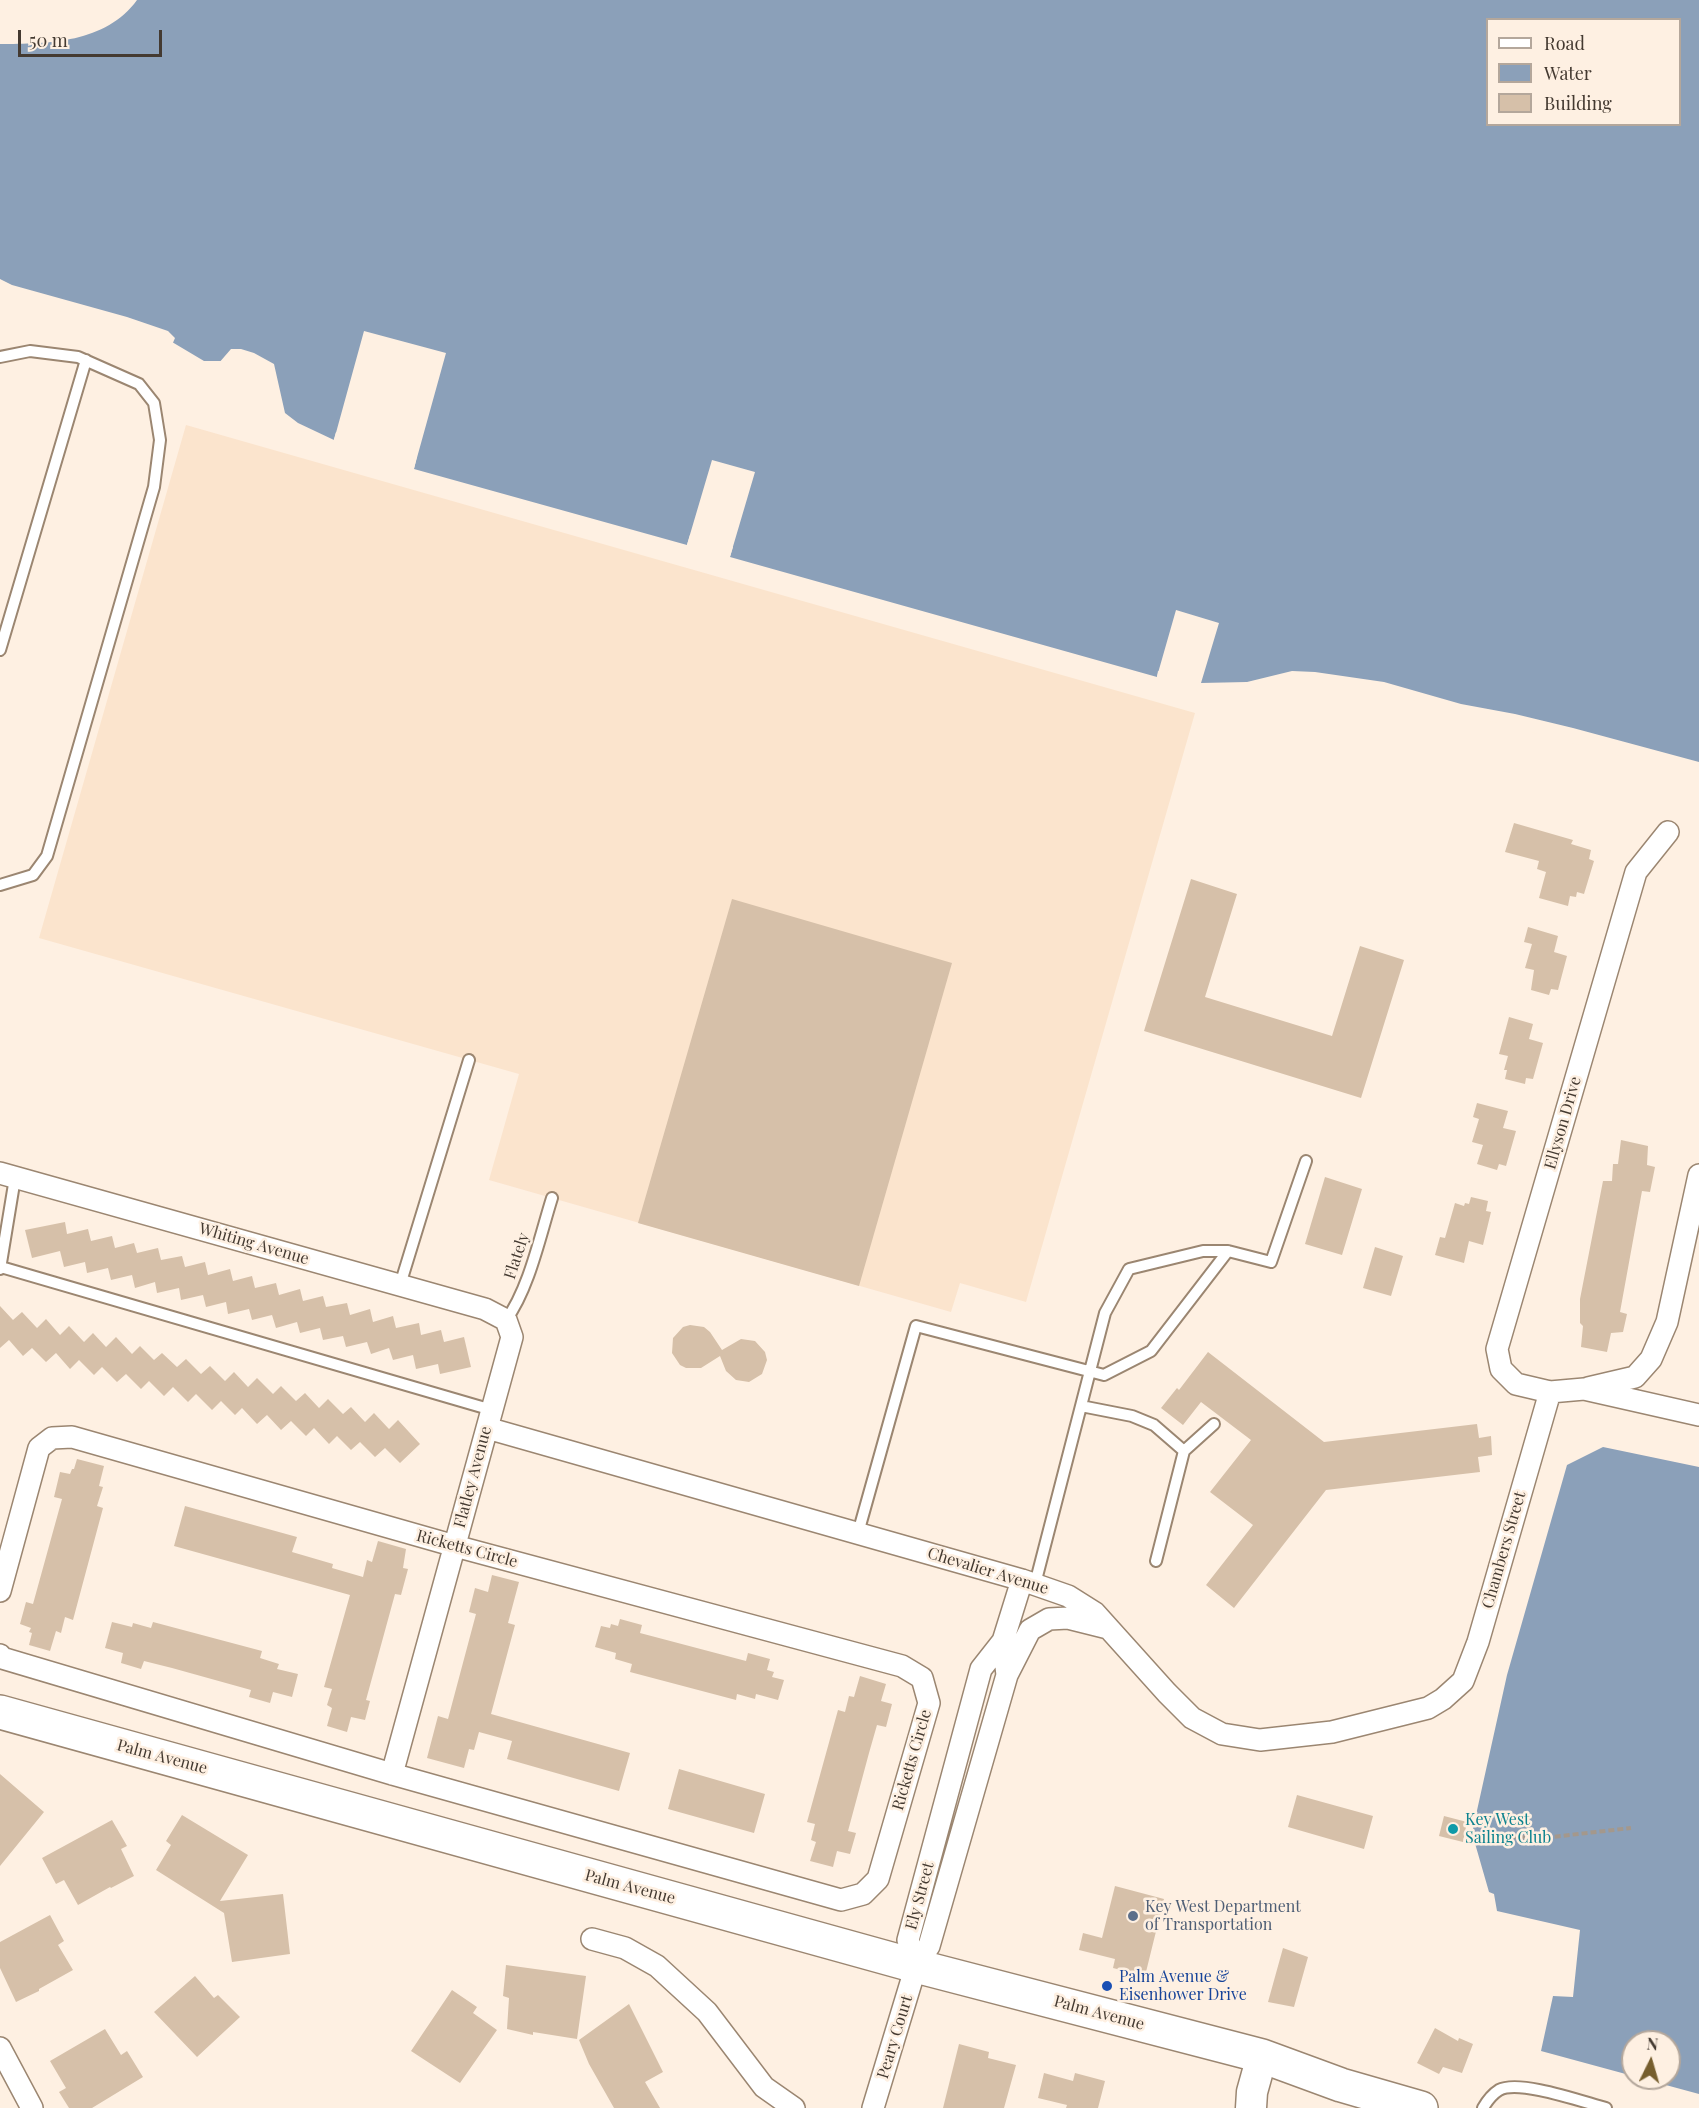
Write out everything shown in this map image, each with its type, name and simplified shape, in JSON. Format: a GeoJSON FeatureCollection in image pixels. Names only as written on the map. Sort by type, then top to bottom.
{"type":"FeatureCollection","features":[{"type":"Feature","properties":{"kind":"main road","name":"Palm Avenue"},"geometry":{"type":"LineString","coordinates":[[0,1712],[916,1966],[1262,2056],[1341,2085],[1421,2108]]}},
{"type":"Feature","properties":{"kind":"street","name":"Ellyson Drive"},"geometry":{"type":"LineString","coordinates":[[1584,1389],[1550,1392],[1516,1384],[1501,1370],[1497,1348],[1636,872],[1668,832]]}},
{"type":"Feature","properties":{"kind":"street"},"geometry":{"type":"LineString","coordinates":[[1584,1389],[1635,1377],[1651,1359],[1667,1322],[1699,1175]]}},
{"type":"Feature","properties":{"kind":"street","name":"Whiting Avenue"},"geometry":{"type":"LineString","coordinates":[[8,1176],[485,1309],[506,1320]]}},
{"type":"Feature","properties":{"kind":"street","name":"Flatley Avenue"},"geometry":{"type":"LineString","coordinates":[[392,1774],[512,1337],[506,1320]]}},
{"type":"Feature","properties":{"kind":"street"},"geometry":{"type":"LineString","coordinates":[[1584,1389],[1699,1414]]}},
{"type":"Feature","properties":{"kind":"street","name":"Chambers Street"},"geometry":{"type":"LineString","coordinates":[[1443,1699],[1463,1681],[1478,1642],[1550,1392]]}},
{"type":"Feature","properties":{"kind":"street","name":"Chevalier Avenue"},"geometry":{"type":"LineString","coordinates":[[489,1419],[858,1533],[1029,1582],[1068,1596],[1095,1613],[1192,1718],[1222,1734],[1260,1740],[1332,1732],[1428,1708],[1443,1699]]}},
{"type":"Feature","properties":{"kind":"street","name":"Ricketts Circle"},"geometry":{"type":"LineString","coordinates":[[0,1591],[39,1448],[52,1438],[72,1437],[454,1546],[902,1666],[922,1678],[928,1703],[878,1879],[863,1894],[841,1900],[392,1774],[0,1655]]}},
{"type":"Feature","properties":{"kind":"street","name":"Ely Street"},"geometry":{"type":"LineString","coordinates":[[916,1966],[908,1940],[981,1669],[1003,1641],[1029,1582]]}},
{"type":"Feature","properties":{"kind":"street","name":"Ely Street"},"geometry":{"type":"LineString","coordinates":[[916,1966],[929,1946],[1007,1675],[1030,1630],[1050,1619],[1068,1618],[1108,1628]]}},
{"type":"Feature","properties":{"kind":"street","name":"Ely Street"},"geometry":{"type":"LineString","coordinates":[[1003,1641],[1007,1675]]}},
{"type":"Feature","properties":{"kind":"street"},"geometry":{"type":"LineString","coordinates":[[955,1768],[978,1775]]}},
{"type":"Feature","properties":{"kind":"street"},"geometry":{"type":"LineString","coordinates":[[925,1877],[947,1884]]}},
{"type":"Feature","properties":{"kind":"street"},"geometry":{"type":"LineString","coordinates":[[592,1938],[625,1948],[657,1966],[707,2012],[764,2087],[794,2108]]}},
{"type":"Feature","properties":{"kind":"street","name":"Peary Court"},"geometry":{"type":"LineString","coordinates":[[873,2108],[916,1966]]}},
{"type":"Feature","properties":{"kind":"street"},"geometry":{"type":"LineString","coordinates":[[0,2048],[32,2108]]}},
{"type":"Feature","properties":{"kind":"street"},"geometry":{"type":"LineString","coordinates":[[1251,2108],[1252,2091],[1262,2056]]}},
{"type":"Feature","properties":{"kind":"lane"},"geometry":{"type":"LineString","coordinates":[[0,357],[30,351],[78,357],[139,384],[154,403],[160,440],[154,487],[47,856],[33,875],[0,885]]}},
{"type":"Feature","properties":{"kind":"lane"},"geometry":{"type":"LineString","coordinates":[[0,650],[86,360]]}},
{"type":"Feature","properties":{"kind":"lane"},"geometry":{"type":"LineString","coordinates":[[400,1285],[469,1060]]}},
{"type":"Feature","properties":{"kind":"lane"},"geometry":{"type":"LineString","coordinates":[[1029,1582],[1081,1406],[1105,1313],[1129,1269],[1203,1251],[1228,1251],[1271,1263],[1306,1161]]}},
{"type":"Feature","properties":{"kind":"lane"},"geometry":{"type":"LineString","coordinates":[[8,1176],[0,1268],[489,1419]]}},
{"type":"Feature","properties":{"kind":"lane","name":"Flately"},"geometry":{"type":"LineString","coordinates":[[506,1320],[515,1308],[524,1286],[552,1198]]}},
{"type":"Feature","properties":{"kind":"lane"},"geometry":{"type":"LineString","coordinates":[[858,1533],[916,1326],[1104,1375],[1151,1351],[1228,1251]]}},
{"type":"Feature","properties":{"kind":"lane"},"geometry":{"type":"LineString","coordinates":[[1081,1406],[1132,1416],[1154,1425],[1184,1451]]}},
{"type":"Feature","properties":{"kind":"lane"},"geometry":{"type":"LineString","coordinates":[[1156,1561],[1184,1451],[1214,1424]]}},
{"type":"Feature","properties":{"kind":"lane"},"geometry":{"type":"LineString","coordinates":[[1483,2108],[1489,2098],[1501,2089],[1523,2087],[1606,2108]]}},
{"type":"Feature","properties":{"kind":"path"},"geometry":{"type":"LineString","coordinates":[[1474,1841],[1515,1837],[1543,1838],[1631,1828]]}},
{"type":"Feature","properties":{"kind":"shaded area"},"geometry":{"type":"Polygon","coordinates":[[[186,425],[1195,713],[1026,1302],[960,1283],[951,1312],[489,1180],[519,1074],[39,938],[186,425]]]}},
{"type":"Feature","properties":{"kind":"water"},"geometry":{"type":"Polygon","coordinates":[[[137,0],[1699,0],[1699,774],[1370,686],[1307,678],[1254,688],[1200,683],[1158,671],[1157,677],[730,557],[733,547],[690,535],[687,545],[414,469],[417,456],[336,432],[332,446],[281,425],[271,375],[252,361],[204,361],[167,339],[0,291],[0,44],[37,43],[75,38],[109,25],[137,0]]]}},
{"type":"Feature","properties":{"kind":"water"},"geometry":{"type":"Polygon","coordinates":[[[1603,1447],[1699,1467],[1699,2094],[1681,2089],[1681,2030],[1621,2030],[1621,2073],[1541,2051],[1553,1996],[1573,1997],[1580,1930],[1497,1911],[1494,1894],[1489,1892],[1472,1833],[1507,1675],[1567,1465],[1603,1447]]]}},
{"type":"Feature","properties":{"kind":"pier"},"geometry":{"type":"Polygon","coordinates":[[[0,279],[12,285],[127,317],[168,331],[175,338],[172,345],[165,341],[0,294],[0,279]]]}},
{"type":"Feature","properties":{"kind":"pier"},"geometry":{"type":"Polygon","coordinates":[[[364,331],[446,353],[413,472],[411,469],[414,458],[338,436],[335,447],[332,449],[280,427],[272,400],[269,377],[251,364],[218,364],[231,349],[241,349],[274,364],[285,413],[298,423],[334,440],[364,331]]]}},
{"type":"Feature","properties":{"kind":"pier"},"geometry":{"type":"Polygon","coordinates":[[[712,460],[755,472],[729,560],[727,557],[729,548],[692,539],[690,547],[686,548],[712,460]]]}},
{"type":"Feature","properties":{"kind":"pier"},"geometry":{"type":"Polygon","coordinates":[[[1176,610],[1219,623],[1201,683],[1247,682],[1292,671],[1384,682],[1461,704],[1573,728],[1699,762],[1699,777],[1370,689],[1307,681],[1254,691],[1198,692],[1197,685],[1161,674],[1156,680],[1176,610]]]}},
{"type":"Feature","properties":{"kind":"building"},"geometry":{"type":"Polygon","coordinates":[[[1514,823],[1573,840],[1571,844],[1591,850],[1589,859],[1594,861],[1584,894],[1577,892],[1576,897],[1570,896],[1568,906],[1539,898],[1546,872],[1537,869],[1539,861],[1505,852],[1514,823]]]}},
{"type":"Feature","properties":{"kind":"building"},"geometry":{"type":"Polygon","coordinates":[[[1191,879],[1237,894],[1205,997],[1332,1036],[1360,946],[1404,960],[1361,1098],[1144,1031],[1191,879]]]}},
{"type":"Feature","properties":{"kind":"building"},"geometry":{"type":"Polygon","coordinates":[[[732,899],[952,963],[859,1286],[638,1223],[732,899]]]}},
{"type":"Feature","properties":{"kind":"building"},"geometry":{"type":"Polygon","coordinates":[[[1528,927],[1558,936],[1554,952],[1567,956],[1558,990],[1551,989],[1549,995],[1531,990],[1534,970],[1525,968],[1532,944],[1524,942],[1528,927]]]}},
{"type":"Feature","properties":{"kind":"building"},"geometry":{"type":"Polygon","coordinates":[[[1509,1017],[1533,1024],[1529,1039],[1543,1043],[1533,1079],[1526,1078],[1525,1084],[1505,1079],[1507,1070],[1504,1070],[1508,1056],[1499,1054],[1509,1017]]]}},
{"type":"Feature","properties":{"kind":"building"},"geometry":{"type":"Polygon","coordinates":[[[1477,1103],[1508,1111],[1503,1128],[1516,1131],[1506,1166],[1499,1164],[1497,1170],[1477,1164],[1483,1145],[1472,1142],[1479,1119],[1473,1117],[1477,1103]]]}},
{"type":"Feature","properties":{"kind":"building"},"geometry":{"type":"Polygon","coordinates":[[[1621,1140],[1648,1146],[1647,1165],[1655,1167],[1650,1192],[1642,1191],[1620,1312],[1627,1314],[1623,1332],[1611,1333],[1607,1352],[1581,1347],[1583,1326],[1580,1323],[1580,1299],[1603,1181],[1612,1181],[1613,1164],[1618,1164],[1621,1140]]]}},
{"type":"Feature","properties":{"kind":"building"},"geometry":{"type":"Polygon","coordinates":[[[1325,1177],[1362,1189],[1342,1255],[1305,1244],[1325,1177]]]}},
{"type":"Feature","properties":{"kind":"building"},"geometry":{"type":"Polygon","coordinates":[[[1471,1197],[1488,1201],[1486,1211],[1491,1212],[1483,1245],[1469,1241],[1464,1263],[1435,1255],[1440,1237],[1445,1238],[1455,1203],[1464,1206],[1465,1203],[1469,1204],[1471,1197]]]}},
{"type":"Feature","properties":{"kind":"building"},"geometry":{"type":"Polygon","coordinates":[[[65,1222],[67,1234],[88,1229],[91,1241],[112,1236],[115,1248],[134,1243],[137,1253],[158,1248],[161,1260],[182,1256],[185,1267],[205,1262],[208,1275],[230,1269],[233,1281],[252,1276],[255,1288],[276,1283],[279,1295],[300,1289],[303,1301],[323,1296],[326,1307],[347,1303],[350,1315],[370,1309],[373,1322],[393,1316],[396,1328],[419,1323],[421,1335],[441,1330],[444,1342],[464,1337],[471,1367],[440,1374],[438,1364],[416,1369],[413,1355],[393,1360],[389,1348],[371,1354],[367,1342],[346,1347],[343,1336],[323,1340],[320,1328],[300,1333],[297,1322],[276,1328],[272,1315],[252,1320],[249,1309],[228,1314],[226,1302],[206,1307],[203,1295],[181,1300],[179,1288],[157,1293],[155,1282],[135,1288],[132,1275],[111,1280],[108,1268],[87,1273],[85,1262],[64,1267],[60,1251],[32,1258],[25,1230],[65,1222]]]}},
{"type":"Feature","properties":{"kind":"building"},"geometry":{"type":"Polygon","coordinates":[[[1375,1247],[1403,1256],[1391,1296],[1363,1288],[1375,1247]]]}},
{"type":"Feature","properties":{"kind":"building"},"geometry":{"type":"Polygon","coordinates":[[[0,1306],[13,1320],[22,1312],[37,1328],[46,1319],[60,1335],[69,1326],[84,1342],[93,1333],[106,1347],[116,1337],[132,1354],[140,1346],[154,1360],[162,1353],[177,1367],[186,1359],[201,1374],[210,1366],[225,1381],[234,1372],[248,1387],[257,1378],[273,1394],[281,1386],[296,1401],[305,1393],[319,1408],[328,1399],[343,1414],[351,1407],[365,1422],[374,1413],[389,1429],[398,1420],[420,1444],[400,1463],[385,1448],[375,1457],[360,1442],[351,1450],[337,1436],[329,1444],[314,1428],[306,1436],[291,1421],[281,1430],[267,1415],[257,1424],[242,1408],[235,1415],[221,1401],[212,1410],[196,1394],[188,1402],[173,1387],[164,1396],[149,1381],[141,1389],[126,1374],[117,1382],[102,1367],[94,1375],[79,1360],[70,1369],[56,1353],[46,1362],[32,1348],[23,1356],[9,1340],[0,1348],[0,1306]]]}},
{"type":"Feature","properties":{"kind":"building"},"geometry":{"type":"Polygon","coordinates":[[[690,1325],[704,1327],[722,1350],[741,1339],[755,1341],[765,1352],[767,1360],[762,1374],[749,1382],[736,1380],[726,1371],[720,1356],[701,1368],[686,1368],[680,1365],[672,1353],[673,1338],[683,1327],[690,1325]]]}},
{"type":"Feature","properties":{"kind":"building"},"geometry":{"type":"Polygon","coordinates":[[[1208,1352],[1324,1442],[1477,1424],[1479,1438],[1491,1436],[1492,1455],[1478,1457],[1480,1472],[1326,1490],[1234,1608],[1206,1585],[1253,1525],[1210,1492],[1251,1440],[1201,1402],[1183,1425],[1161,1408],[1177,1388],[1179,1390],[1208,1352]]]}},
{"type":"Feature","properties":{"kind":"building"},"geometry":{"type":"Polygon","coordinates":[[[77,1459],[104,1466],[99,1486],[103,1487],[97,1506],[103,1508],[73,1620],[65,1617],[61,1633],[56,1631],[50,1651],[29,1645],[31,1628],[20,1624],[26,1602],[33,1604],[62,1499],[54,1497],[60,1472],[70,1474],[77,1459]]]}},
{"type":"Feature","properties":{"kind":"building"},"geometry":{"type":"Polygon","coordinates":[[[185,1506],[297,1537],[292,1552],[333,1564],[332,1568],[363,1577],[367,1560],[372,1562],[378,1541],[406,1549],[403,1568],[408,1569],[401,1595],[395,1594],[366,1700],[370,1701],[365,1720],[351,1717],[347,1732],[327,1726],[332,1708],[327,1705],[332,1689],[324,1687],[350,1595],[174,1546],[185,1506]]]}},
{"type":"Feature","properties":{"kind":"building"},"geometry":{"type":"Polygon","coordinates":[[[492,1575],[519,1582],[508,1623],[515,1625],[491,1714],[630,1753],[619,1791],[507,1759],[512,1741],[479,1732],[474,1750],[469,1749],[464,1768],[427,1758],[438,1716],[448,1719],[476,1614],[469,1612],[475,1588],[488,1592],[492,1575]]]}},
{"type":"Feature","properties":{"kind":"building"},"geometry":{"type":"Polygon","coordinates":[[[620,1619],[642,1625],[640,1633],[746,1661],[748,1653],[770,1659],[767,1670],[774,1672],[772,1677],[784,1680],[778,1700],[756,1694],[755,1699],[737,1694],[736,1700],[630,1672],[632,1664],[615,1659],[616,1653],[595,1647],[601,1626],[610,1628],[611,1624],[618,1626],[620,1619]]]}},
{"type":"Feature","properties":{"kind":"building"},"geometry":{"type":"Polygon","coordinates":[[[112,1622],[132,1627],[133,1623],[151,1628],[153,1622],[262,1651],[260,1658],[279,1664],[277,1669],[298,1674],[292,1697],[273,1692],[270,1703],[249,1697],[251,1690],[172,1668],[144,1661],[141,1669],[121,1663],[123,1653],[105,1648],[112,1622]]]}},
{"type":"Feature","properties":{"kind":"building"},"geometry":{"type":"Polygon","coordinates":[[[860,1676],[886,1684],[881,1701],[892,1704],[886,1727],[877,1725],[869,1753],[848,1831],[856,1833],[850,1854],[837,1851],[833,1867],[810,1861],[816,1842],[811,1840],[815,1824],[807,1822],[838,1710],[845,1712],[849,1696],[854,1697],[860,1676]]]}},
{"type":"Feature","properties":{"kind":"building"},"geometry":{"type":"Polygon","coordinates":[[[679,1769],[765,1794],[754,1833],[668,1809],[679,1769]]]}},
{"type":"Feature","properties":{"kind":"building"},"geometry":{"type":"Polygon","coordinates":[[[0,1774],[44,1812],[0,1866],[0,1774]]]}},
{"type":"Feature","properties":{"kind":"building"},"geometry":{"type":"Polygon","coordinates":[[[1297,1795],[1373,1816],[1364,1849],[1288,1827],[1297,1795]]]}},
{"type":"Feature","properties":{"kind":"building"},"geometry":{"type":"Polygon","coordinates":[[[182,1815],[248,1855],[220,1901],[283,1894],[290,1954],[232,1962],[224,1913],[156,1870],[171,1845],[166,1841],[182,1815]]]}},
{"type":"Feature","properties":{"kind":"building","name":"Key West Sailing Club"},"geometry":{"type":"Polygon","coordinates":[[[1444,1816],[1467,1822],[1463,1842],[1439,1836],[1444,1816]]]}},
{"type":"Feature","properties":{"kind":"building"},"geometry":{"type":"Polygon","coordinates":[[[112,1820],[127,1846],[121,1849],[134,1876],[78,1905],[64,1880],[56,1884],[42,1858],[112,1820]]]}},
{"type":"Feature","properties":{"kind":"building","name":"Key West Department of Transportation"},"geometry":{"type":"Polygon","coordinates":[[[1115,1886],[1164,1899],[1145,1976],[1113,1968],[1115,1959],[1079,1950],[1083,1933],[1102,1938],[1115,1886]]]}},
{"type":"Feature","properties":{"kind":"building"},"geometry":{"type":"Polygon","coordinates":[[[50,1915],[64,1941],[58,1945],[73,1970],[16,2002],[0,1968],[0,1942],[50,1915]]]}},
{"type":"Feature","properties":{"kind":"building"},"geometry":{"type":"Polygon","coordinates":[[[1283,1948],[1308,1957],[1294,2007],[1268,2002],[1283,1948]]]}},
{"type":"Feature","properties":{"kind":"building"},"geometry":{"type":"Polygon","coordinates":[[[506,1965],[586,1976],[577,2039],[533,2032],[533,2035],[507,2029],[509,1998],[503,1996],[506,1965]]]}},
{"type":"Feature","properties":{"kind":"building"},"geometry":{"type":"Polygon","coordinates":[[[195,1976],[214,1998],[218,1995],[240,2017],[197,2057],[154,2012],[195,1976]]]}},
{"type":"Feature","properties":{"kind":"building"},"geometry":{"type":"Polygon","coordinates":[[[452,1990],[477,2007],[473,2013],[497,2030],[460,2083],[411,2051],[452,1990]]]}},
{"type":"Feature","properties":{"kind":"building"},"geometry":{"type":"Polygon","coordinates":[[[629,2004],[663,2072],[645,2082],[660,2108],[614,2108],[589,2064],[579,2040],[629,2004]]]}},
{"type":"Feature","properties":{"kind":"building"},"geometry":{"type":"Polygon","coordinates":[[[1435,2028],[1458,2041],[1459,2038],[1473,2044],[1462,2073],[1443,2067],[1439,2074],[1417,2063],[1435,2028]]]}},
{"type":"Feature","properties":{"kind":"building"},"geometry":{"type":"Polygon","coordinates":[[[105,2029],[121,2055],[127,2051],[143,2077],[92,2108],[69,2108],[59,2092],[66,2088],[50,2061],[105,2029]]]}},
{"type":"Feature","properties":{"kind":"building"},"geometry":{"type":"Polygon","coordinates":[[[959,2044],[989,2052],[988,2058],[1016,2065],[1004,2108],[943,2108],[959,2044]]]}},
{"type":"Feature","properties":{"kind":"building"},"geometry":{"type":"Polygon","coordinates":[[[1044,2073],[1073,2081],[1075,2073],[1105,2081],[1098,2108],[1066,2108],[1067,2105],[1038,2098],[1044,2073]]]}},
{"type":"Feature","properties":{"kind":"place","name":"Key West Sailing Club"},"geometry":{"type":"Point","coordinates":[1453,1829]}},
{"type":"Feature","properties":{"kind":"place","name":"Key West Department of Transportation"},"geometry":{"type":"Point","coordinates":[1133,1916]}},
{"type":"Feature","properties":{"kind":"place","name":"Palm Avenue & Eisenhower Drive"},"geometry":{"type":"Point","coordinates":[1107,1986]}}]}
